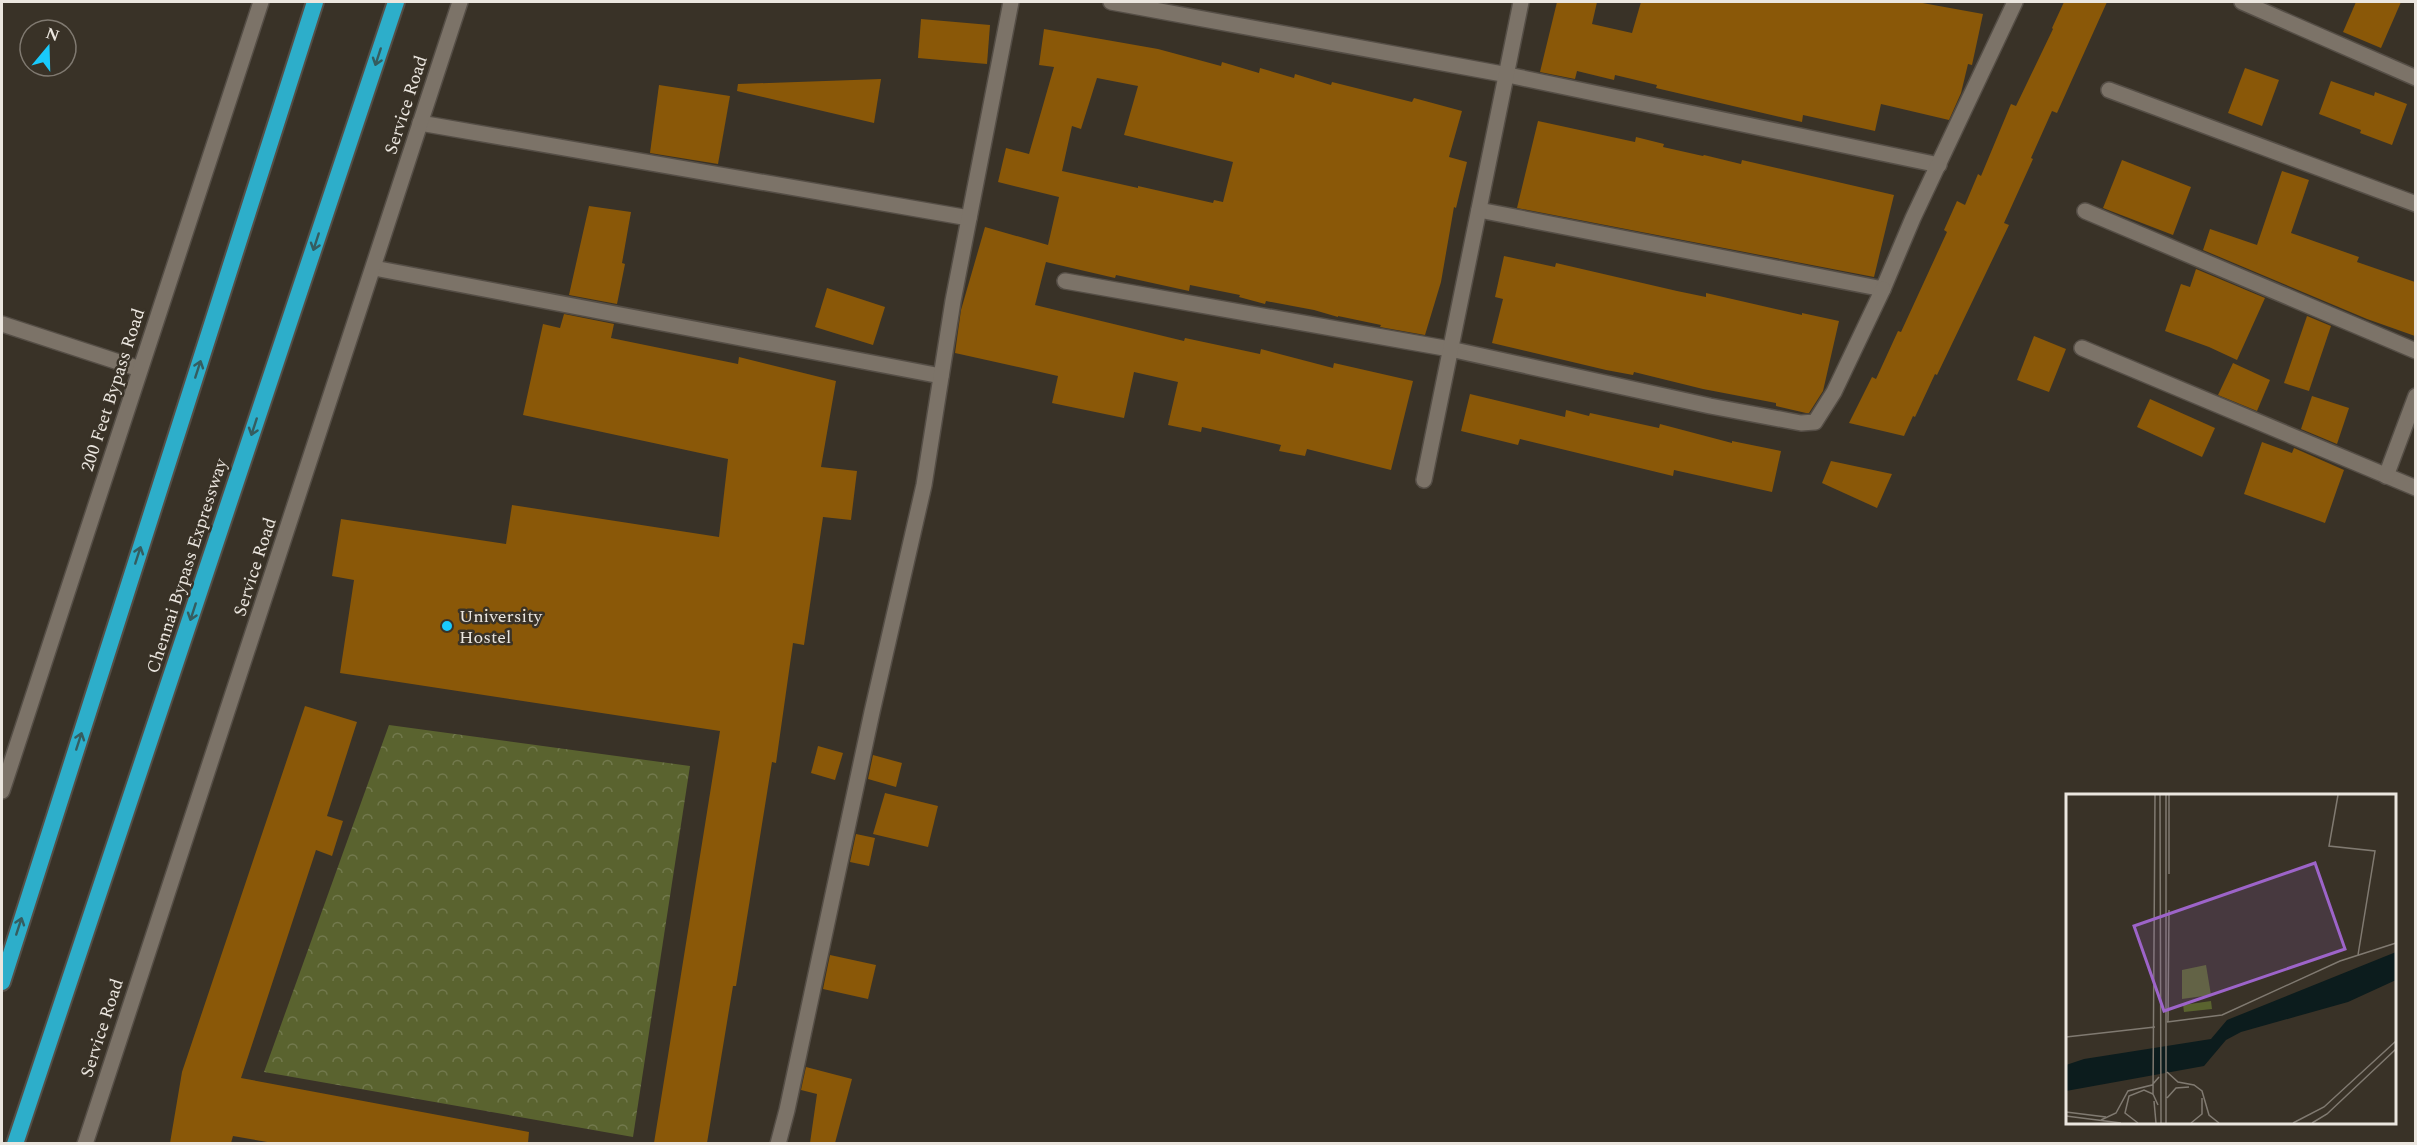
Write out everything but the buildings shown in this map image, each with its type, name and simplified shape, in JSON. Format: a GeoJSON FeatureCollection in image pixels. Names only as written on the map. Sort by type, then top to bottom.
{"type":"FeatureCollection","features":[{"type":"Feature","properties":{"kind":"highway"},"geometry":{"type":"LineString","coordinates":[[2,982],[315,2]]}},
{"type":"Feature","properties":{"kind":"highway","name":"Chennai Bypass Expressway"},"geometry":{"type":"LineString","coordinates":[[15,1143],[396,2]]}},
{"type":"Feature","properties":{"kind":"street","name":"200 Feet Bypass Road"},"geometry":{"type":"LineString","coordinates":[[2,791],[261,2]]}},
{"type":"Feature","properties":{"kind":"street","name":"Service Road"},"geometry":{"type":"LineString","coordinates":[[85,1143],[460,2]]}},
{"type":"Feature","properties":{"kind":"street"},"geometry":{"type":"LineString","coordinates":[[778,1143],[924,485],[969,218],[1011,2]]}},
{"type":"Feature","properties":{"kind":"street"},"geometry":{"type":"LineString","coordinates":[[1111,2],[1508,75],[1939,165]]}},
{"type":"Feature","properties":{"kind":"street"},"geometry":{"type":"LineString","coordinates":[[1424,480],[1521,2]]}},
{"type":"Feature","properties":{"kind":"street"},"geometry":{"type":"LineString","coordinates":[[1065,282],[1450,349],[1710,406],[1802,423],[1815,422],[1834,392],[1883,290],[1913,218],[2016,2]]}},
{"type":"Feature","properties":{"kind":"street"},"geometry":{"type":"LineString","coordinates":[[2242,2],[2415,78]]}},
{"type":"Feature","properties":{"kind":"street"},"geometry":{"type":"LineString","coordinates":[[2109,90],[2415,204]]}},
{"type":"Feature","properties":{"kind":"street"},"geometry":{"type":"LineString","coordinates":[[420,123],[969,218]]}},
{"type":"Feature","properties":{"kind":"street"},"geometry":{"type":"LineString","coordinates":[[1479,210],[1883,290]]}},
{"type":"Feature","properties":{"kind":"street"},"geometry":{"type":"LineString","coordinates":[[2085,211],[2415,351]]}},
{"type":"Feature","properties":{"kind":"street"},"geometry":{"type":"LineString","coordinates":[[374,268],[941,376]]}},
{"type":"Feature","properties":{"kind":"street"},"geometry":{"type":"LineString","coordinates":[[2,324],[141,369]]}},
{"type":"Feature","properties":{"kind":"street"},"geometry":{"type":"LineString","coordinates":[[2082,348],[2415,488]]}},
{"type":"Feature","properties":{"kind":"street"},"geometry":{"type":"LineString","coordinates":[[2386,476],[2415,396]]}},
{"type":"Feature","properties":{"kind":"green space"},"geometry":{"type":"Polygon","coordinates":[[[389,725],[690,766],[633,1137],[264,1072],[389,725]]]}},
{"type":"Feature","properties":{"kind":"place","name":"University Hostel"},"geometry":{"type":"Point","coordinates":[447,626]}}]}
